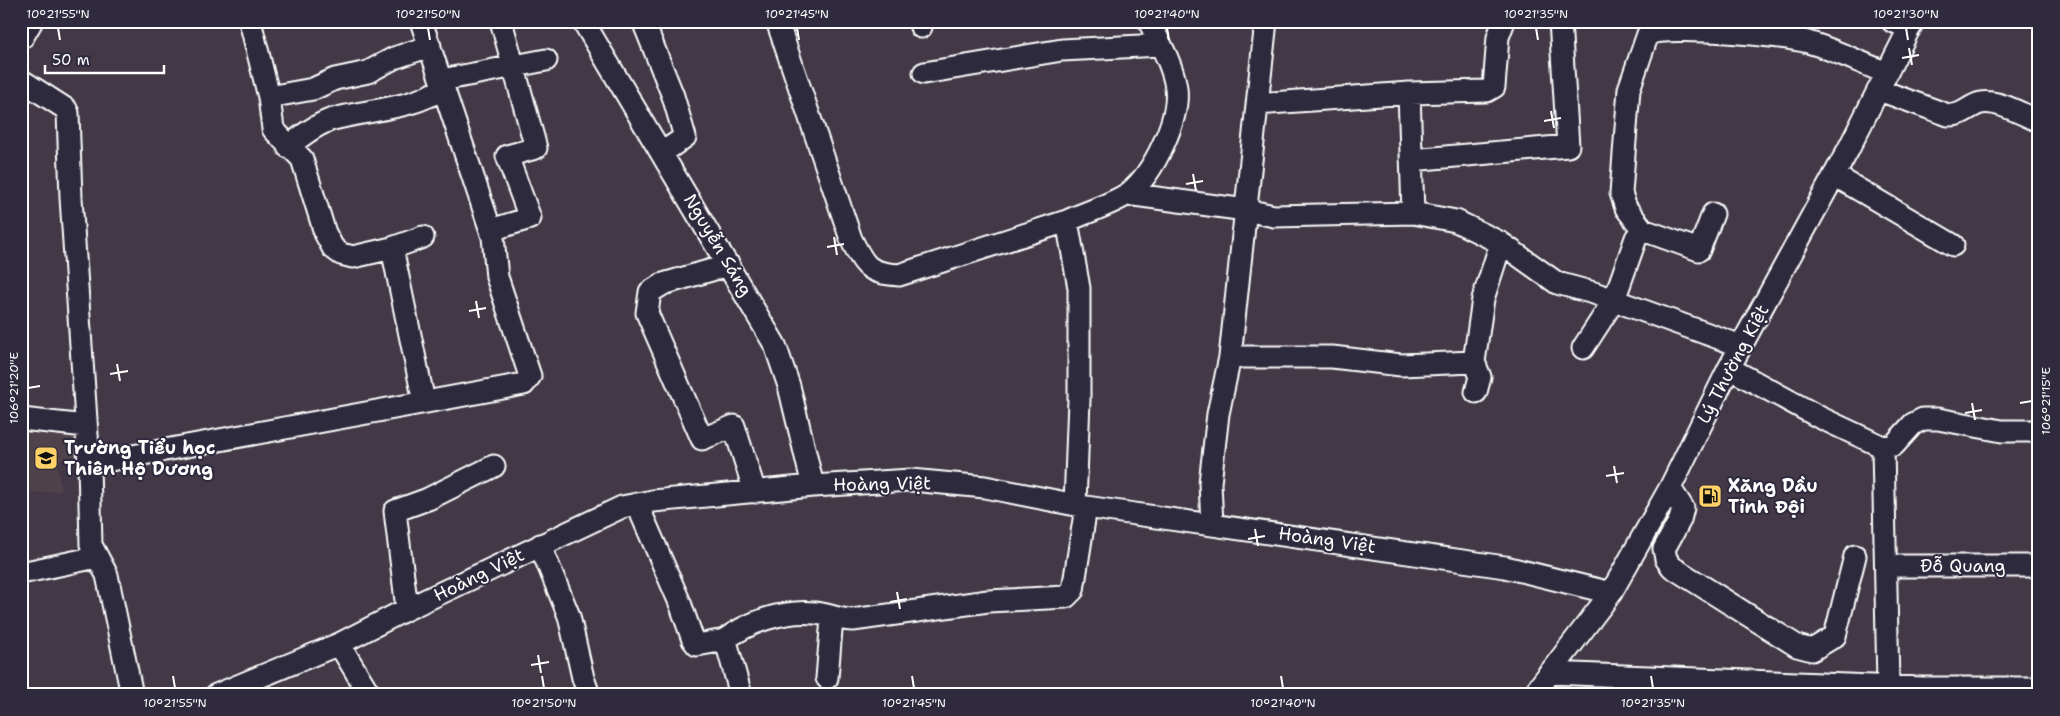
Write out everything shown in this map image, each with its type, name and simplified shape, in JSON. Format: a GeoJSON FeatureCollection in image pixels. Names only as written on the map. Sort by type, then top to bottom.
{"type":"FeatureCollection","features":[{"type":"Feature","properties":{"kind":"main road"},"geometry":{"type":"LineString","coordinates":[[21,35],[29,21]]}},
{"type":"Feature","properties":{"kind":"street"},"geometry":{"type":"LineString","coordinates":[[250,21],[269,97],[274,130],[288,147],[302,159],[325,233],[333,248],[341,254],[353,257],[392,248],[423,237]]}},
{"type":"Feature","properties":{"kind":"street"},"geometry":{"type":"LineString","coordinates":[[89,464],[524,384],[528,381],[530,376],[497,276],[495,244],[491,230],[421,21]]}},
{"type":"Feature","properties":{"kind":"street"},"geometry":{"type":"LineString","coordinates":[[491,230],[530,218],[508,156],[536,148],[501,21]]}},
{"type":"Feature","properties":{"kind":"street","name":"Nguyễn Sáng"},"geometry":{"type":"LineString","coordinates":[[583,21],[775,345],[789,386],[813,486]]}},
{"type":"Feature","properties":{"kind":"street"},"geometry":{"type":"LineString","coordinates":[[643,21],[673,96],[685,137],[662,153]]}},
{"type":"Feature","properties":{"kind":"street"},"geometry":{"type":"LineString","coordinates":[[777,21],[850,239],[861,259],[876,274],[899,275],[1067,221],[1127,194],[1148,173],[1172,120],[1176,89],[1161,45],[1149,21]]}},
{"type":"Feature","properties":{"kind":"street"},"geometry":{"type":"LineString","coordinates":[[1212,524],[1210,482],[1218,414],[1230,357],[1266,21]]}},
{"type":"Feature","properties":{"kind":"street"},"geometry":{"type":"LineString","coordinates":[[1257,104],[1408,94],[1481,92],[1494,87],[1498,37],[1504,21]]}},
{"type":"Feature","properties":{"kind":"street"},"geometry":{"type":"LineString","coordinates":[[1411,160],[1568,146],[1560,21]]}},
{"type":"Feature","properties":{"kind":"street","name":"Lý Thường Kiệt"},"geometry":{"type":"LineString","coordinates":[[1533,695],[1611,593],[1670,488],[1729,368],[1834,176],[1883,81],[1905,23]]}},
{"type":"Feature","properties":{"kind":"street"},"geometry":{"type":"LineString","coordinates":[[1713,214],[1699,250],[1643,230],[1626,208],[1621,193],[1629,89],[1648,34],[1664,30],[1751,35],[1808,42],[1948,115],[1958,115],[1980,103],[1992,103],[2039,121]]}},
{"type":"Feature","properties":{"kind":"street"},"geometry":{"type":"LineString","coordinates":[[924,73],[1062,50],[1161,45]]}},
{"type":"Feature","properties":{"kind":"street"},"geometry":{"type":"LineString","coordinates":[[269,97],[313,89],[335,78],[368,72],[394,58],[430,46]]}},
{"type":"Feature","properties":{"kind":"street"},"geometry":{"type":"LineString","coordinates":[[288,147],[304,134],[330,121],[429,98],[443,84],[546,60]]}},
{"type":"Feature","properties":{"kind":"street"},"geometry":{"type":"LineString","coordinates":[[21,80],[66,109],[68,113],[89,464],[91,546],[107,575],[132,695]]}},
{"type":"Feature","properties":{"kind":"street"},"geometry":{"type":"LineString","coordinates":[[1408,94],[1413,213]]}},
{"type":"Feature","properties":{"kind":"street"},"geometry":{"type":"LineString","coordinates":[[1834,176],[1953,245]]}},
{"type":"Feature","properties":{"kind":"street"},"geometry":{"type":"LineString","coordinates":[[1127,194],[1246,210],[1274,216],[1413,213],[1456,221],[1501,243],[1557,283],[1612,300],[1741,346]]}},
{"type":"Feature","properties":{"kind":"street"},"geometry":{"type":"LineString","coordinates":[[637,504],[697,646],[723,641],[741,627],[784,614],[817,613],[832,618],[853,620],[988,601],[1066,597],[1073,590],[1080,505],[1079,288],[1067,221]]}},
{"type":"Feature","properties":{"kind":"street"},"geometry":{"type":"LineString","coordinates":[[1583,348],[1609,308],[1636,238],[1643,230]]}},
{"type":"Feature","properties":{"kind":"street"},"geometry":{"type":"LineString","coordinates":[[1476,392],[1480,377],[1474,362],[1486,284],[1501,243]]}},
{"type":"Feature","properties":{"kind":"street"},"geometry":{"type":"LineString","coordinates":[[392,248],[424,402]]}},
{"type":"Feature","properties":{"kind":"street"},"geometry":{"type":"LineString","coordinates":[[729,265],[663,284],[650,292],[647,313],[702,439],[734,426],[756,492]]}},
{"type":"Feature","properties":{"kind":"street"},"geometry":{"type":"LineString","coordinates":[[1230,357],[1332,357],[1393,365],[1474,362]]}},
{"type":"Feature","properties":{"kind":"street"},"geometry":{"type":"LineString","coordinates":[[1729,368],[1819,417],[1883,447],[1894,445],[1910,428],[1922,419],[1938,419],[2002,431],[2039,431]]}},
{"type":"Feature","properties":{"kind":"street"},"geometry":{"type":"LineString","coordinates":[[21,419],[86,426]]}},
{"type":"Feature","properties":{"kind":"street"},"geometry":{"type":"LineString","coordinates":[[1883,447],[1888,685]]}},
{"type":"Feature","properties":{"kind":"street"},"geometry":{"type":"LineString","coordinates":[[406,609],[395,511],[428,499],[494,466]]}},
{"type":"Feature","properties":{"kind":"street","name":"Hoàng Việt"},"geometry":{"type":"LineString","coordinates":[[216,695],[339,644],[406,609],[622,507],[813,486],[911,480],[985,487],[1080,505],[1505,567],[1611,593]]}},
{"type":"Feature","properties":{"kind":"street"},"geometry":{"type":"LineString","coordinates":[[1670,488],[1683,508],[1680,520],[1664,549],[1666,559],[1672,567],[1797,646],[1812,650],[1835,636],[1854,556]]}},
{"type":"Feature","properties":{"kind":"street"},"geometry":{"type":"LineString","coordinates":[[540,545],[569,616],[583,678],[589,695]]}},
{"type":"Feature","properties":{"kind":"street"},"geometry":{"type":"LineString","coordinates":[[21,573],[97,557]]}},
{"type":"Feature","properties":{"kind":"street","name":"Đỗ Quang"},"geometry":{"type":"LineString","coordinates":[[1887,566],[2039,566]]}},
{"type":"Feature","properties":{"kind":"street"},"geometry":{"type":"LineString","coordinates":[[827,678],[832,618]]}},
{"type":"Feature","properties":{"kind":"street"},"geometry":{"type":"LineString","coordinates":[[723,641],[727,645],[741,695]]}},
{"type":"Feature","properties":{"kind":"street"},"geometry":{"type":"LineString","coordinates":[[339,644],[370,695]]}},
{"type":"Feature","properties":{"kind":"street"},"geometry":{"type":"LineString","coordinates":[[1549,673],[1854,689],[1888,685],[1923,688],[2029,690]]}},
{"type":"Feature","properties":{"kind":"shaded area","name":"Trường Tiểu học Thiên Hộ Dương"},"geometry":{"type":"Polygon","coordinates":[[[21,422],[82,432],[83,456],[57,461],[61,491],[21,494],[21,422]]]}},
{"type":"Feature","properties":{"kind":"place","name":"Trường Tiểu học Thiên Hộ Dương"},"geometry":{"type":"Point","coordinates":[46,458]}},
{"type":"Feature","properties":{"kind":"place","name":"Xăng Dầu Tỉnh Đội"},"geometry":{"type":"Point","coordinates":[1710,496]}}]}
